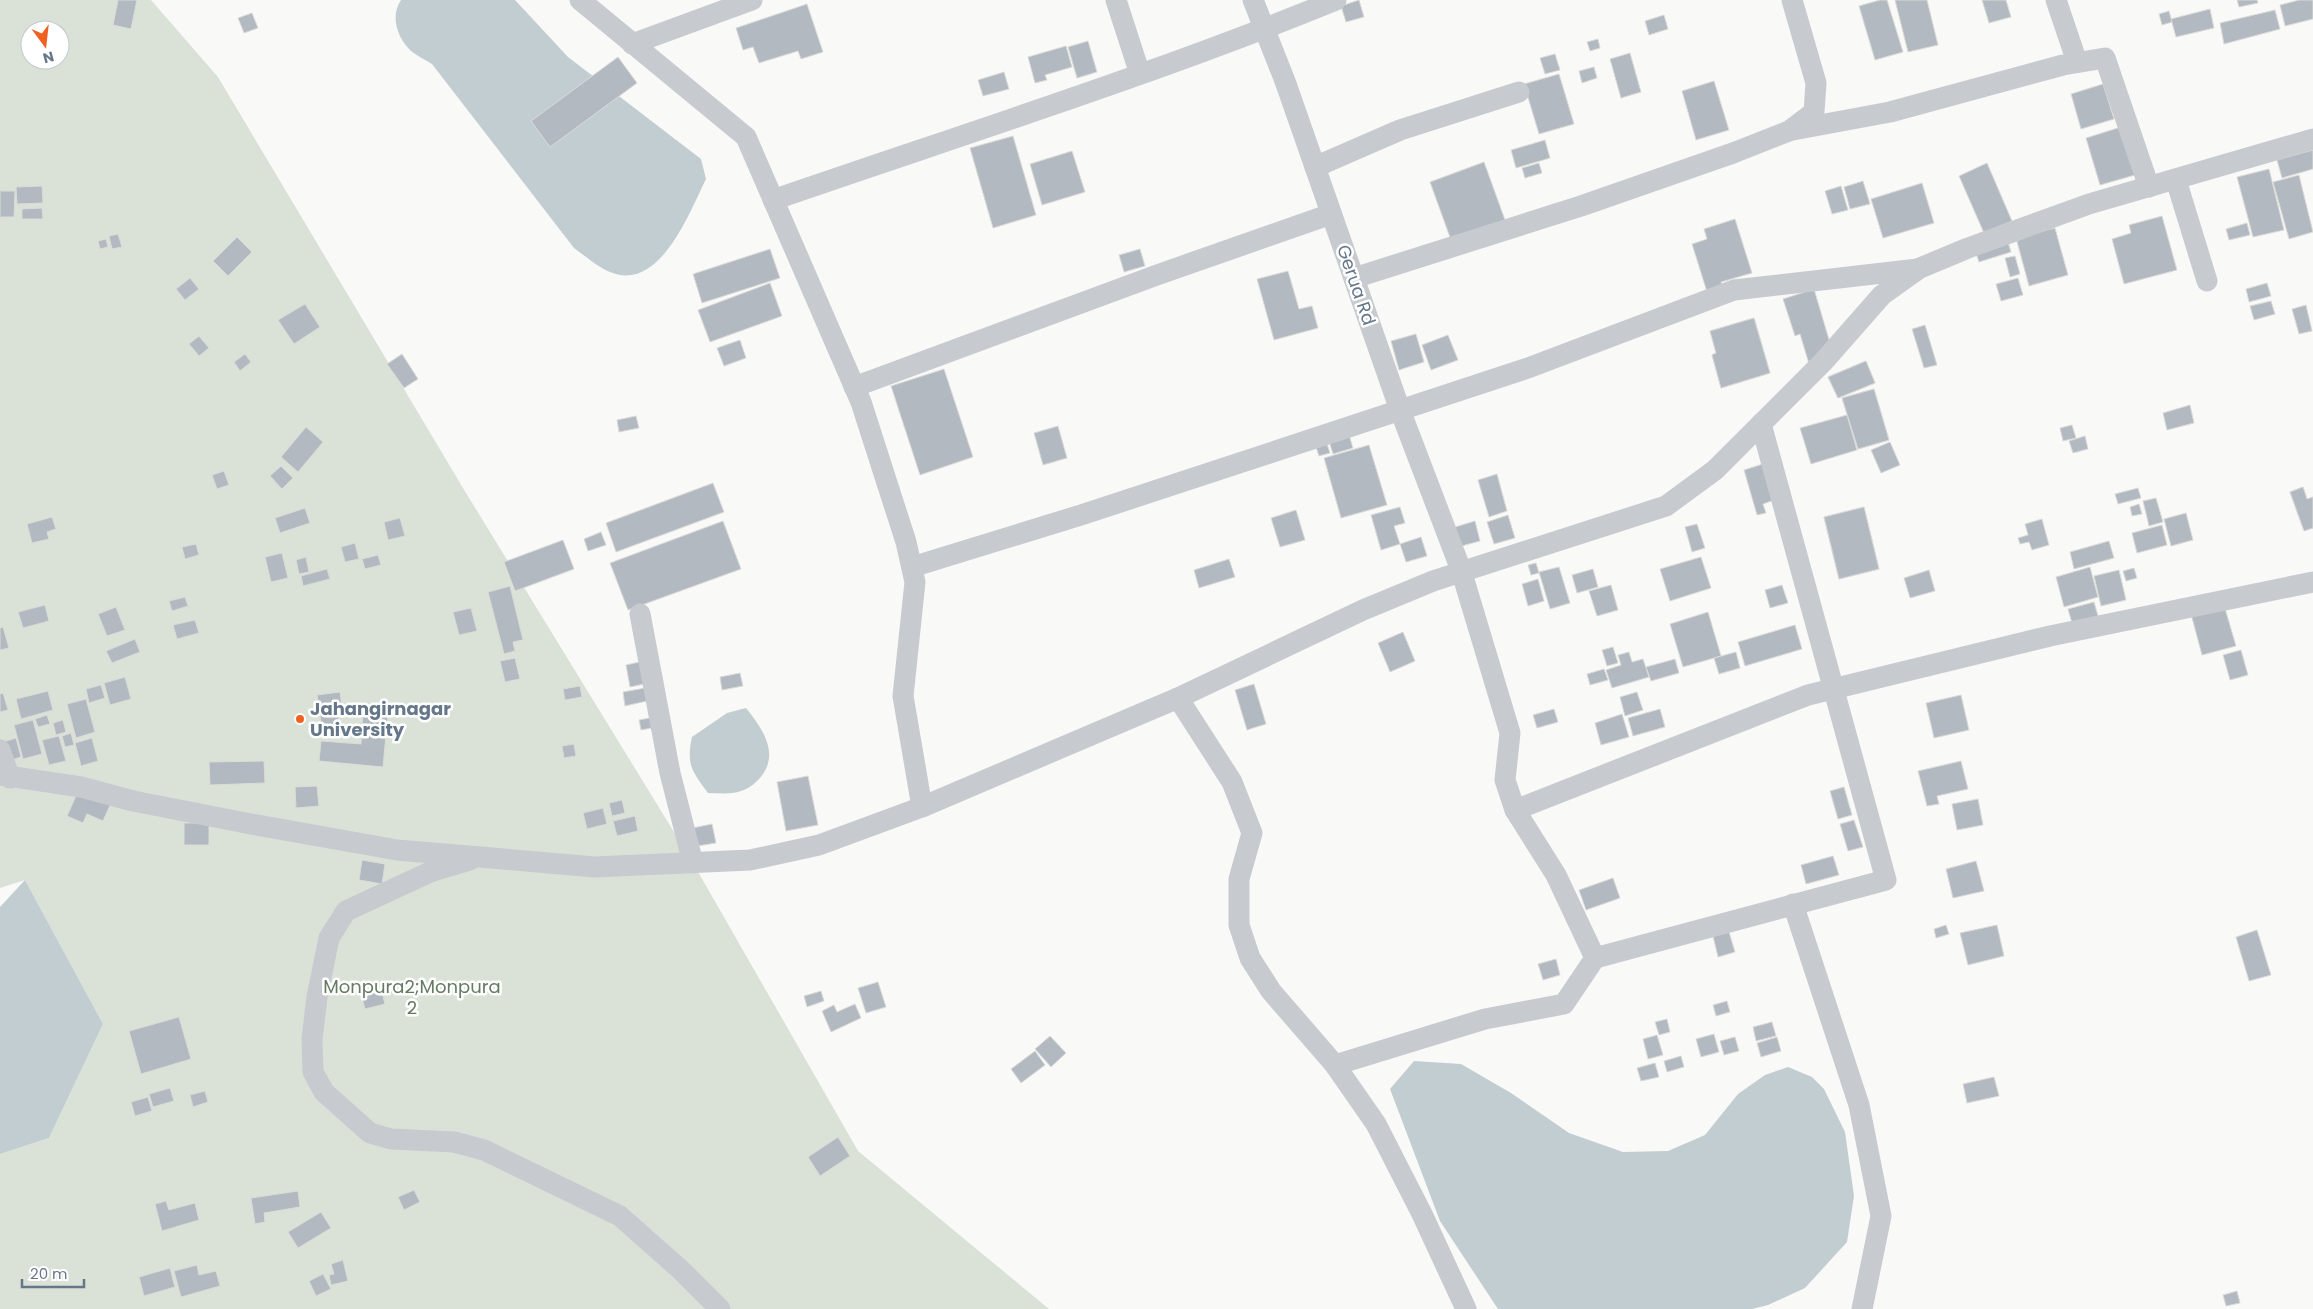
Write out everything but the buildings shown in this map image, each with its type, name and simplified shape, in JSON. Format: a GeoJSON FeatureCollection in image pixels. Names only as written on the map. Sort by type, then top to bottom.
{"type":"FeatureCollection","features":[{"type":"Feature","properties":{"kind":"street"},"geometry":{"type":"LineString","coordinates":[[580,0],[746,138],[854,387],[906,542],[915,582],[904,696],[922,806]]}},
{"type":"Feature","properties":{"kind":"street"},"geometry":{"type":"LineString","coordinates":[[632,44],[752,0]]}},
{"type":"Feature","properties":{"kind":"street"},"geometry":{"type":"LineString","coordinates":[[1116,0],[1140,74]]}},
{"type":"Feature","properties":{"kind":"street","name":"Gerua Rd"},"geometry":{"type":"LineString","coordinates":[[1252,0],[1332,214],[1400,410],[1461,570],[1510,733],[1505,780],[1515,810],[1556,875],[1595,958]]}},
{"type":"Feature","properties":{"kind":"street"},"geometry":{"type":"LineString","coordinates":[[774,200],[1140,74],[1264,29],[1336,0]]}},
{"type":"Feature","properties":{"kind":"street"},"geometry":{"type":"LineString","coordinates":[[1789,130],[1814,112],[1816,83],[1792,0]]}},
{"type":"Feature","properties":{"kind":"street"},"geometry":{"type":"LineString","coordinates":[[2056,0],[2077,62]]}},
{"type":"Feature","properties":{"kind":"street"},"geometry":{"type":"LineString","coordinates":[[1354,278],[1581,206],[1733,153],[1789,130],[1890,112],[2077,62],[2105,58],[2149,187]]}},
{"type":"Feature","properties":{"kind":"street"},"geometry":{"type":"LineString","coordinates":[[1315,167],[1400,130],[1519,92]]}},
{"type":"Feature","properties":{"kind":"street"},"geometry":{"type":"LineString","coordinates":[[0,750],[5,776],[81,787],[182,811],[397,850],[595,867],[750,860],[819,845],[922,806],[1178,698],[1362,610],[1461,570],[1666,506],[1715,470],[1824,361],[1882,295],[1920,268],[1968,248],[2071,211],[2313,139]]}},
{"type":"Feature","properties":{"kind":"street"},"geometry":{"type":"LineString","coordinates":[[2176,180],[2207,281]]}},
{"type":"Feature","properties":{"kind":"street"},"geometry":{"type":"LineString","coordinates":[[854,387],[1157,275],[1332,214]]}},
{"type":"Feature","properties":{"kind":"street"},"geometry":{"type":"LineString","coordinates":[[912,567],[1081,515],[1528,368],[1734,290],[1920,268]]}},
{"type":"Feature","properties":{"kind":"street"},"geometry":{"type":"LineString","coordinates":[[1335,1066],[1484,1019],[1564,1004],[1595,958],[1886,880],[1761,424]]}},
{"type":"Feature","properties":{"kind":"street"},"geometry":{"type":"LineString","coordinates":[[1515,810],[1808,695],[2050,636],[2313,582]]}},
{"type":"Feature","properties":{"kind":"street"},"geometry":{"type":"LineString","coordinates":[[640,614],[670,772],[694,863]]}},
{"type":"Feature","properties":{"kind":"street"},"geometry":{"type":"LineString","coordinates":[[1178,698],[1232,782],[1252,833],[1240,879],[1239,925],[1250,958],[1271,991],[1335,1066],[1376,1124],[1422,1214],[1466,1309]]}},
{"type":"Feature","properties":{"kind":"street"},"geometry":{"type":"LineString","coordinates":[[480,857],[430,872],[346,911],[329,938],[317,997],[312,1039],[313,1072],[324,1092],[370,1133],[391,1139],[454,1142],[484,1150],[620,1216],[682,1271],[720,1309]]}},
{"type":"Feature","properties":{"kind":"street"},"geometry":{"type":"LineString","coordinates":[[1793,904],[1859,1104],[1881,1216],[1862,1309]]}},
{"type":"Feature","properties":{"kind":"green space","name":"Monpura2;Monpura 2"},"geometry":{"type":"Polygon","coordinates":[[[0,0],[151,0],[218,77],[463,488],[693,863],[858,1151],[1049,1309],[0,1309],[0,1154],[49,1138],[103,1024],[25,880],[0,888],[0,0]]]}},
{"type":"Feature","properties":{"kind":"shaded area"},"geometry":{"type":"Polygon","coordinates":[[[401,0],[515,0],[568,57],[701,159],[706,179],[684,224],[663,256],[650,267],[636,274],[620,275],[602,268],[574,248],[432,64],[413,53],[406,46],[399,33],[396,20],[396,13],[401,0]]]}},
{"type":"Feature","properties":{"kind":"shaded area"},"geometry":{"type":"Polygon","coordinates":[[[746,708],[767,742],[769,761],[765,770],[756,782],[743,790],[729,793],[708,793],[694,773],[690,761],[692,737],[727,713],[746,708]]]}},
{"type":"Feature","properties":{"kind":"shaded area"},"geometry":{"type":"Polygon","coordinates":[[[25,880],[103,1024],[49,1138],[0,1154],[0,907],[25,880]]]}},
{"type":"Feature","properties":{"kind":"shaded area"},"geometry":{"type":"Polygon","coordinates":[[[1414,1061],[1461,1064],[1511,1093],[1569,1133],[1623,1152],[1668,1151],[1705,1135],[1738,1094],[1765,1075],[1788,1067],[1812,1077],[1824,1089],[1845,1132],[1854,1196],[1847,1242],[1805,1288],[1768,1305],[1752,1309],[1498,1309],[1440,1221],[1390,1089],[1414,1061]]]}},
{"type":"Feature","properties":{"kind":"place","name":"Jahangirnagar University"},"geometry":{"type":"Point","coordinates":[300,719]}}]}
